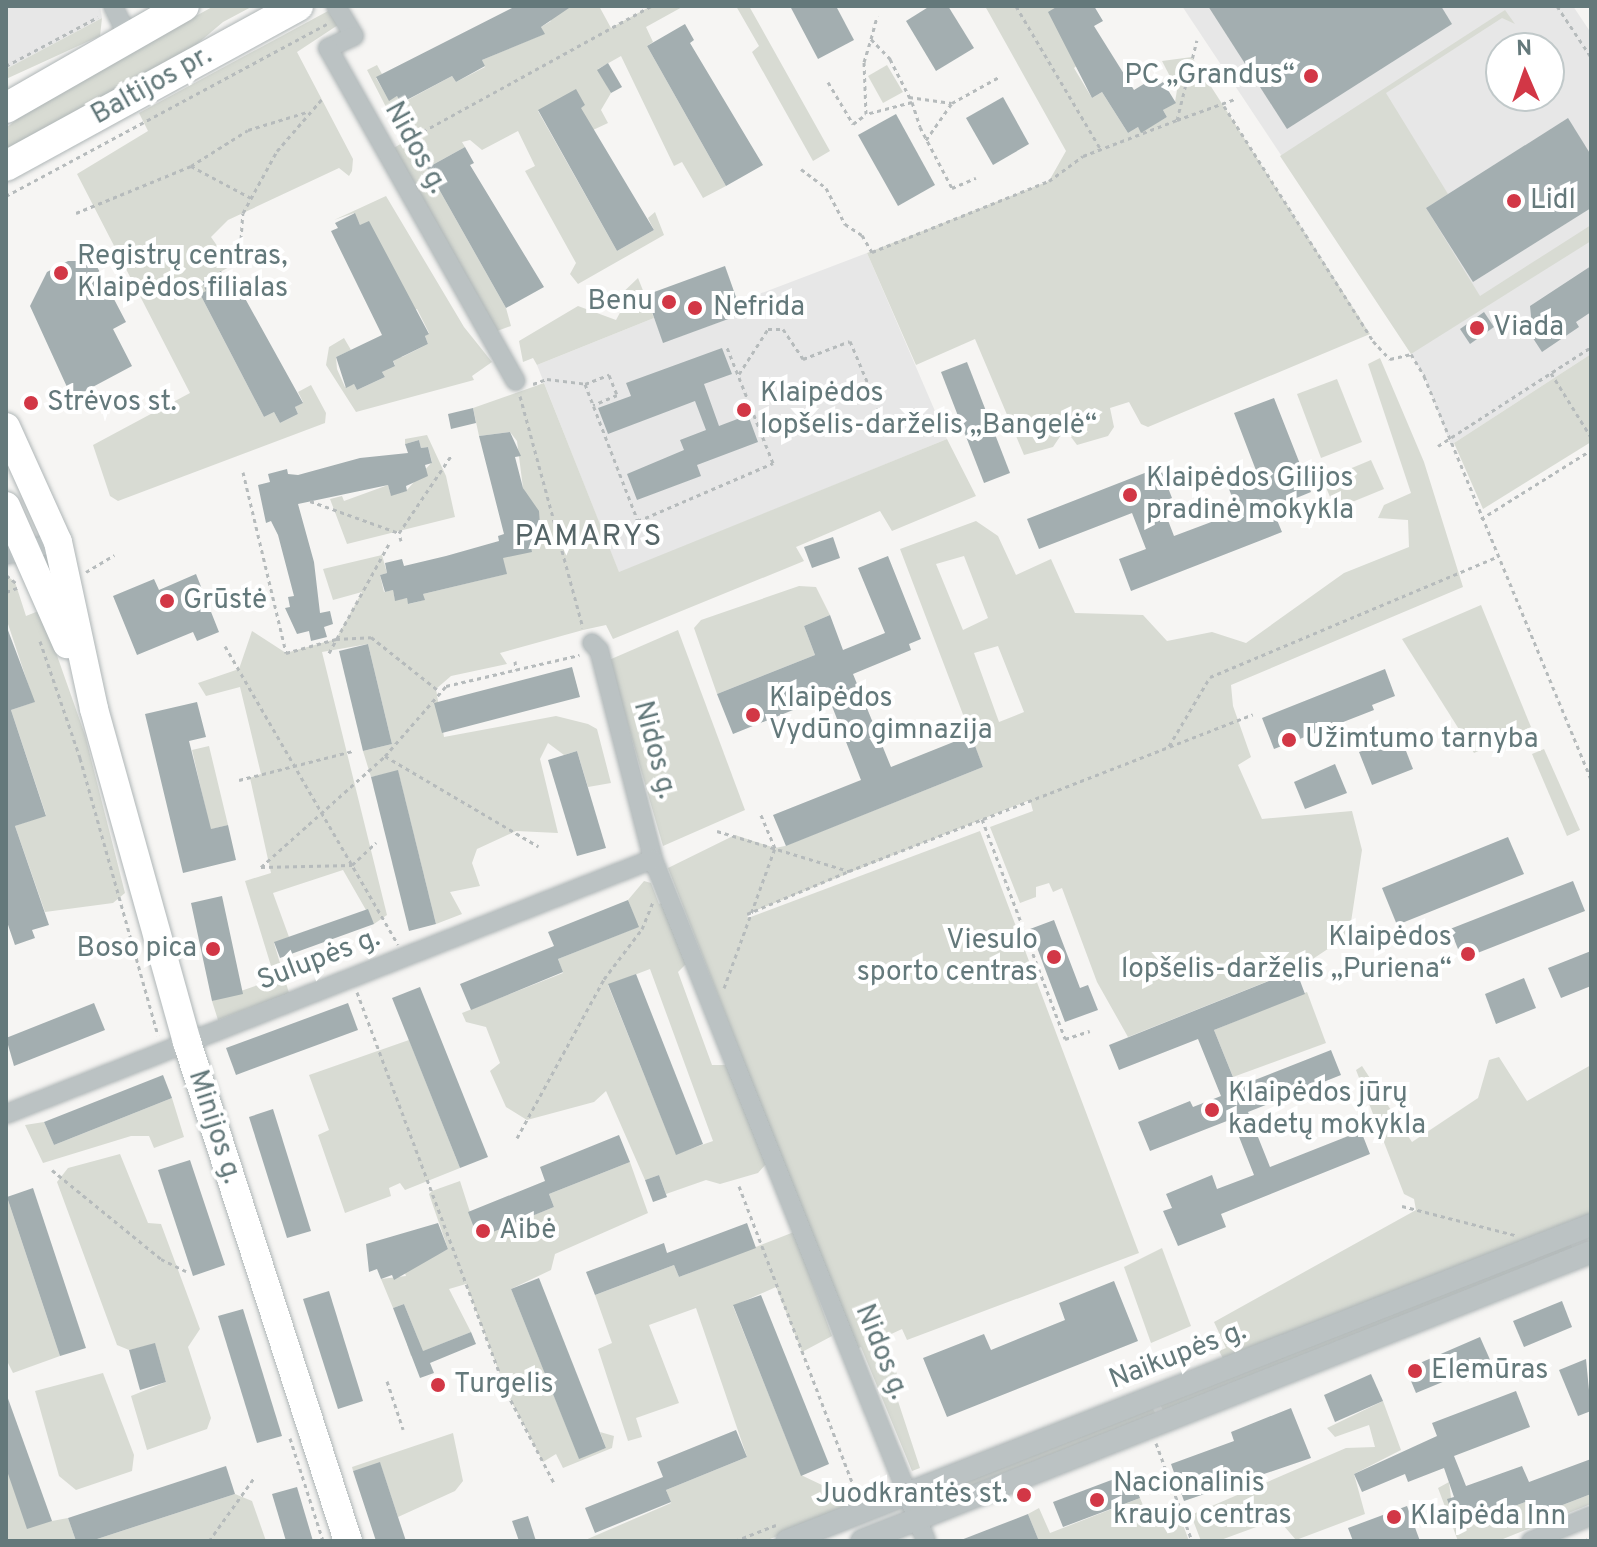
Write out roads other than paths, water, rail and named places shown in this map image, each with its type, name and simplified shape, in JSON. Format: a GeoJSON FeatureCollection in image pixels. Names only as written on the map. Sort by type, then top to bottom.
{"type":"FeatureCollection","features":[{"type":"Feature","properties":{"kind":"highway","name":"Baltijos pr."},"geometry":{"type":"LineString","coordinates":[[6,108],[184,6]]}},
{"type":"Feature","properties":{"kind":"highway","name":"Baltijos pr."},"geometry":{"type":"LineString","coordinates":[[6,166],[298,6]]}},
{"type":"Feature","properties":{"kind":"main road","name":"Minijos g."},"geometry":{"type":"LineString","coordinates":[[6,427],[58,542],[94,709],[187,1042],[348,1541]]}},
{"type":"Feature","properties":{"kind":"main road","name":"Minijos g."},"geometry":{"type":"LineString","coordinates":[[6,506],[16,552],[94,709]]}},
{"type":"Feature","properties":{"kind":"street"},"geometry":{"type":"LineString","coordinates":[[113,7],[128,37]]}},
{"type":"Feature","properties":{"kind":"street","name":"Nidos g."},"geometry":{"type":"LineString","coordinates":[[339,11],[354,36],[328,48],[518,385]]}},
{"type":"Feature","properties":{"kind":"street"},"geometry":{"type":"LineString","coordinates":[[16,552],[58,542]]}},
{"type":"Feature","properties":{"kind":"street","name":"Nidos g."},"geometry":{"type":"LineString","coordinates":[[595,646],[653,859],[926,1541]]}},
{"type":"Feature","properties":{"kind":"street","name":"Sulupės g."},"geometry":{"type":"LineString","coordinates":[[6,1114],[653,859]]}},
{"type":"Feature","properties":{"kind":"street"},"geometry":{"type":"LineString","coordinates":[[1584,1228],[1589,1259]]}},
{"type":"Feature","properties":{"kind":"street","name":"Naikupės g."},"geometry":{"type":"LineString","coordinates":[[787,1541],[1584,1228]]}},
{"type":"Feature","properties":{"kind":"street","name":"Naikupės g."},"geometry":{"type":"LineString","coordinates":[[862,1541],[1589,1259]]}},
{"type":"Feature","properties":{"kind":"street"},"geometry":{"type":"LineString","coordinates":[[1531,1541],[1591,1516]]}},
{"type":"Feature","properties":{"kind":"place","name":"PC „Grandus“"},"geometry":{"type":"Point","coordinates":[1311,76]}},
{"type":"Feature","properties":{"kind":"place","name":"Lidl"},"geometry":{"type":"Point","coordinates":[1514,201]}},
{"type":"Feature","properties":{"kind":"place","name":"Registrų centras, Klaipėdos filialas"},"geometry":{"type":"Point","coordinates":[61,273]}},
{"type":"Feature","properties":{"kind":"place","name":"Benu"},"geometry":{"type":"Point","coordinates":[669,302]}},
{"type":"Feature","properties":{"kind":"place","name":"Nefrida"},"geometry":{"type":"Point","coordinates":[695,308]}},
{"type":"Feature","properties":{"kind":"place","name":"Viada"},"geometry":{"type":"Point","coordinates":[1477,328]}},
{"type":"Feature","properties":{"kind":"place","name":"Strėvos st."},"geometry":{"type":"Point","coordinates":[31,403]}},
{"type":"Feature","properties":{"kind":"place","name":"Klaipėdos lopšelis-darželis „Bangelė“"},"geometry":{"type":"Point","coordinates":[744,410]}},
{"type":"Feature","properties":{"kind":"place","name":"Klaipėdos Gilijos pradinė mokykla"},"geometry":{"type":"Point","coordinates":[1130,495]}},
{"type":"Feature","properties":{"kind":"place","name":"Grūstė"},"geometry":{"type":"Point","coordinates":[167,601]}},
{"type":"Feature","properties":{"kind":"place","name":"Klaipėdos Vydūno gimnazija"},"geometry":{"type":"Point","coordinates":[753,715]}},
{"type":"Feature","properties":{"kind":"place","name":"Užimtumo tarnyba"},"geometry":{"type":"Point","coordinates":[1289,740]}},
{"type":"Feature","properties":{"kind":"place","name":"Boso pica"},"geometry":{"type":"Point","coordinates":[213,949]}},
{"type":"Feature","properties":{"kind":"place","name":"Klaipėdos lopšelis-darželis „Puriena“"},"geometry":{"type":"Point","coordinates":[1468,954]}},
{"type":"Feature","properties":{"kind":"place","name":"Viesulo sporto centras"},"geometry":{"type":"Point","coordinates":[1054,957]}},
{"type":"Feature","properties":{"kind":"place","name":"Klaipėdos jūrų kadetų mokykla"},"geometry":{"type":"Point","coordinates":[1212,1110]}},
{"type":"Feature","properties":{"kind":"place","name":"Aibė"},"geometry":{"type":"Point","coordinates":[483,1231]}},
{"type":"Feature","properties":{"kind":"place","name":"Elemūras"},"geometry":{"type":"Point","coordinates":[1415,1371]}},
{"type":"Feature","properties":{"kind":"place","name":"Turgelis"},"geometry":{"type":"Point","coordinates":[438,1385]}},
{"type":"Feature","properties":{"kind":"place","name":"Juodkrantės st."},"geometry":{"type":"Point","coordinates":[1024,1495]}},
{"type":"Feature","properties":{"kind":"place","name":"Nacionalinis kraujo centras"},"geometry":{"type":"Point","coordinates":[1097,1500]}},
{"type":"Feature","properties":{"kind":"place","name":"Klaipėda Inn"},"geometry":{"type":"Point","coordinates":[1394,1517]}},
{"type":"Feature","properties":{"kind":"district","name":"PAMARYS"},"geometry":{"type":"Point","coordinates":[589,538]}}]}
